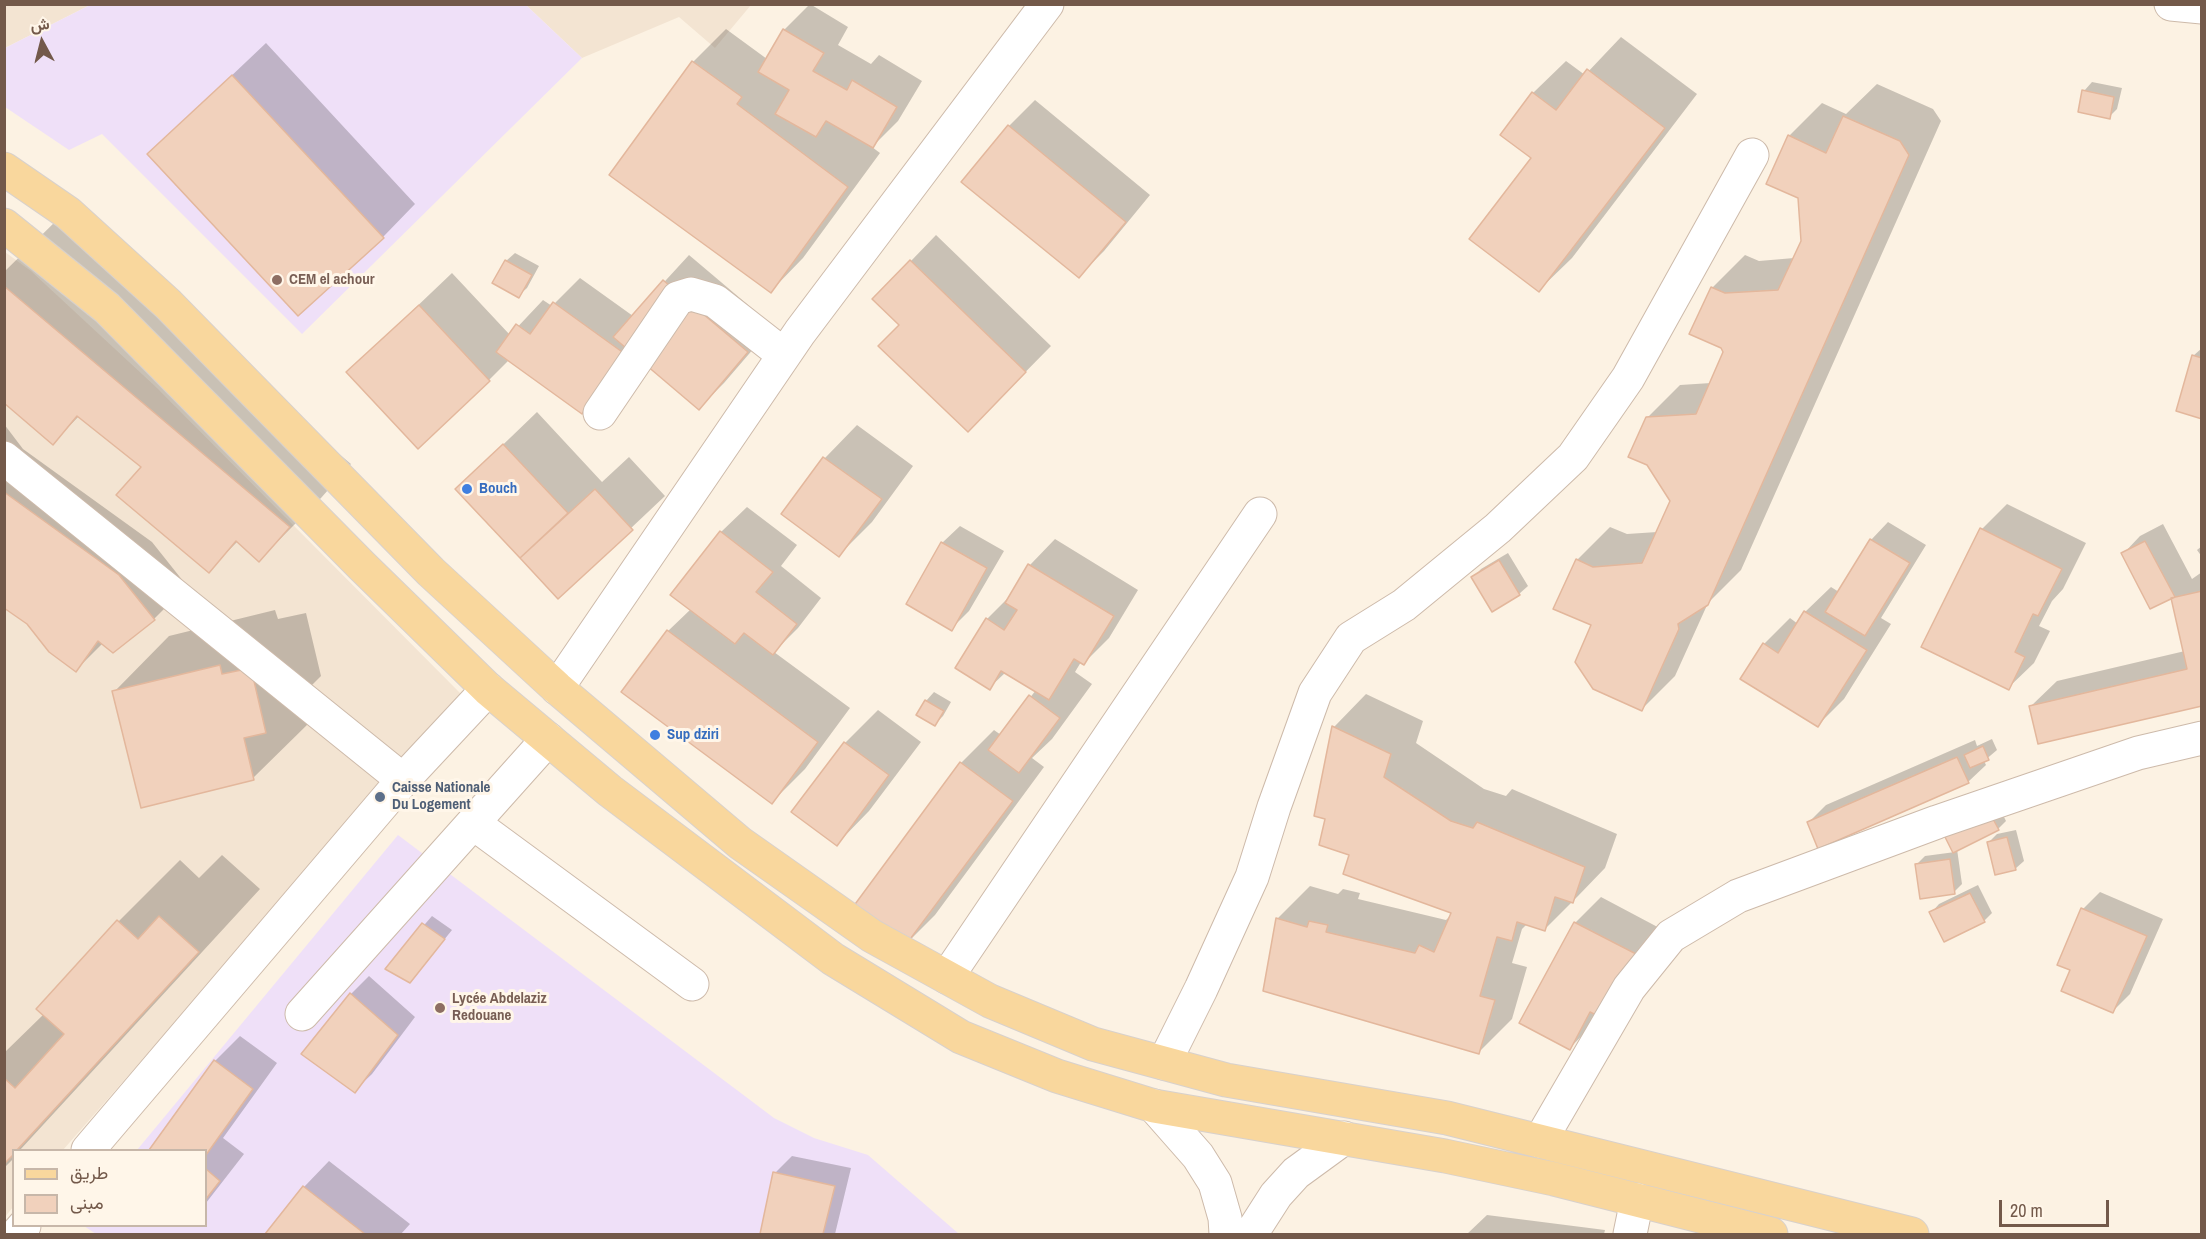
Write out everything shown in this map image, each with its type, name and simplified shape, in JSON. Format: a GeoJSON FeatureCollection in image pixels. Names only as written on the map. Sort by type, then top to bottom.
{"type":"FeatureCollection","features":[{"type":"Feature","properties":{"kind":"main road"},"geometry":{"type":"LineString","coordinates":[[4,169],[68,213],[168,304],[431,572],[557,688],[740,843],[872,936],[990,1001],[1093,1044],[1226,1080],[1447,1118],[1912,1234]]}},
{"type":"Feature","properties":{"kind":"main road"},"geometry":{"type":"LineString","coordinates":[[4,225],[108,308],[362,566],[488,689],[610,790],[833,958],[961,1037],[1057,1076],[1154,1106],[1445,1156],[1554,1179],[1771,1234]]}},
{"type":"Feature","properties":{"kind":"street"},"geometry":{"type":"LineString","coordinates":[[557,688],[784,355],[1047,4]]}},
{"type":"Feature","properties":{"kind":"street"},"geometry":{"type":"LineString","coordinates":[[2171,4],[2202,7]]}},
{"type":"Feature","properties":{"kind":"street"},"geometry":{"type":"LineString","coordinates":[[1164,1063],[1252,877],[1274,807],[1315,693],[1351,638],[1404,605],[1498,528],[1574,457],[1628,378],[1752,155]]}},
{"type":"Feature","properties":{"kind":"street"},"geometry":{"type":"LineString","coordinates":[[600,413],[678,298],[691,294],[715,301],[784,355]]}},
{"type":"Feature","properties":{"kind":"street"},"geometry":{"type":"LineString","coordinates":[[4,458],[403,780]]}},
{"type":"Feature","properties":{"kind":"street"},"geometry":{"type":"LineString","coordinates":[[947,977],[1260,514]]}},
{"type":"Feature","properties":{"kind":"street"},"geometry":{"type":"LineString","coordinates":[[89,1149],[403,780],[488,689]]}},
{"type":"Feature","properties":{"kind":"street"},"geometry":{"type":"LineString","coordinates":[[1540,1141],[1629,988],[1671,936],[1738,897],[1937,822],[2139,753],[2202,738]]}},
{"type":"Feature","properties":{"kind":"street"},"geometry":{"type":"LineString","coordinates":[[302,1014],[548,739]]}},
{"type":"Feature","properties":{"kind":"street"},"geometry":{"type":"LineString","coordinates":[[473,823],[692,984]]}},
{"type":"Feature","properties":{"kind":"street"},"geometry":{"type":"LineString","coordinates":[[1154,1106],[1198,1156],[1215,1183],[1225,1218],[1226,1234]]}},
{"type":"Feature","properties":{"kind":"street"},"geometry":{"type":"LineString","coordinates":[[1251,1234],[1276,1195],[1296,1173],[1344,1138]]}},
{"type":"Feature","properties":{"kind":"street"},"geometry":{"type":"LineString","coordinates":[[1630,1234],[1637,1200]]}},
{"type":"Feature","properties":{"kind":"shaded area"},"geometry":{"type":"Polygon","coordinates":[[[5,5],[90,5],[5,48],[5,5]]]}},
{"type":"Feature","properties":{"kind":"shaded area"},"geometry":{"type":"Polygon","coordinates":[[[90,5],[526,5],[582,58],[302,334],[102,134],[69,150],[5,107],[5,48],[90,5]]]}},
{"type":"Feature","properties":{"kind":"shaded area"},"geometry":{"type":"Polygon","coordinates":[[[526,5],[751,5],[715,48],[679,17],[582,58],[526,5]]]}},
{"type":"Feature","properties":{"kind":"shaded area"},"geometry":{"type":"Polygon","coordinates":[[[5,252],[31,271],[156,387],[462,695],[64,1149],[12,1149],[12,1208],[5,1217],[5,252]]]}},
{"type":"Feature","properties":{"kind":"shaded area","name":"Lycée Abdelaziz Redouane"},"geometry":{"type":"Polygon","coordinates":[[[398,835],[774,1118],[814,1138],[868,1155],[959,1234],[96,1234],[86,1227],[207,1227],[207,1149],[138,1149],[398,835]]]}},
{"type":"Feature","properties":{"kind":"building"},"geometry":{"type":"Polygon","coordinates":[[[783,29],[824,53],[813,71],[847,90],[852,80],[897,107],[873,148],[826,121],[816,137],[775,114],[789,90],[758,72],[783,29]]]}},
{"type":"Feature","properties":{"kind":"building"},"geometry":{"type":"Polygon","coordinates":[[[692,61],[742,97],[737,104],[848,187],[771,293],[609,175],[692,61]]]}},
{"type":"Feature","properties":{"kind":"building"},"geometry":{"type":"Polygon","coordinates":[[[1587,69],[1665,128],[1539,292],[1469,239],[1531,158],[1500,135],[1532,92],[1556,110],[1587,69]]]}},
{"type":"Feature","properties":{"kind":"building"},"geometry":{"type":"Polygon","coordinates":[[[232,75],[384,238],[298,316],[147,154],[232,75]]]}},
{"type":"Feature","properties":{"kind":"building"},"geometry":{"type":"Polygon","coordinates":[[[2082,90],[2114,97],[2110,119],[2078,112],[2082,90]]]}},
{"type":"Feature","properties":{"kind":"building"},"geometry":{"type":"Polygon","coordinates":[[[1843,116],[1900,141],[1909,155],[1708,605],[1678,624],[1679,629],[1642,711],[1593,689],[1575,662],[1591,625],[1553,609],[1576,559],[1593,567],[1642,563],[1670,501],[1647,465],[1628,457],[1646,417],[1696,414],[1723,352],[1721,348],[1689,334],[1711,287],[1725,293],[1778,290],[1801,241],[1798,198],[1766,184],[1788,135],[1826,153],[1843,116]]]}},
{"type":"Feature","properties":{"kind":"building"},"geometry":{"type":"Polygon","coordinates":[[[1008,125],[1126,222],[1079,278],[961,182],[1008,125]]]}},
{"type":"Feature","properties":{"kind":"building"},"geometry":{"type":"Polygon","coordinates":[[[505,260],[532,275],[519,298],[492,283],[505,260]]]}},
{"type":"Feature","properties":{"kind":"building"},"geometry":{"type":"Polygon","coordinates":[[[910,260],[1026,372],[968,432],[878,346],[899,325],[872,299],[910,260]]]}},
{"type":"Feature","properties":{"kind":"building"},"geometry":{"type":"Polygon","coordinates":[[[663,280],[748,352],[699,410],[613,337],[663,280]]]}},
{"type":"Feature","properties":{"kind":"building"},"geometry":{"type":"Polygon","coordinates":[[[4,286],[290,527],[259,562],[236,541],[209,573],[116,495],[141,467],[77,416],[53,445],[4,403],[4,286]]]}},
{"type":"Feature","properties":{"kind":"building"},"geometry":{"type":"Polygon","coordinates":[[[553,302],[625,354],[582,414],[496,352],[516,324],[530,334],[553,302]]]}},
{"type":"Feature","properties":{"kind":"building"},"geometry":{"type":"Polygon","coordinates":[[[419,305],[490,381],[418,449],[346,372],[419,305]]]}},
{"type":"Feature","properties":{"kind":"building"},"geometry":{"type":"Polygon","coordinates":[[[2192,355],[2202,358],[2202,419],[2176,411],[2192,355]]]}},
{"type":"Feature","properties":{"kind":"building"},"geometry":{"type":"Polygon","coordinates":[[[503,444],[568,513],[520,558],[455,489],[503,444]]]}},
{"type":"Feature","properties":{"kind":"building"},"geometry":{"type":"Polygon","coordinates":[[[823,457],[882,499],[839,557],[781,514],[823,457]]]}},
{"type":"Feature","properties":{"kind":"building"},"geometry":{"type":"Polygon","coordinates":[[[595,489],[633,530],[558,599],[520,558],[595,489]]]}},
{"type":"Feature","properties":{"kind":"building"},"geometry":{"type":"Polygon","coordinates":[[[4,492],[119,575],[155,620],[113,653],[98,641],[76,672],[49,652],[27,624],[4,608],[4,492]]]}},
{"type":"Feature","properties":{"kind":"building"},"geometry":{"type":"Polygon","coordinates":[[[1980,528],[2062,569],[2038,616],[2033,614],[2015,652],[2025,657],[2009,690],[1921,647],[1980,528]]]}},
{"type":"Feature","properties":{"kind":"building"},"geometry":{"type":"Polygon","coordinates":[[[720,531],[773,572],[756,592],[797,624],[773,655],[744,633],[735,644],[670,595],[720,531]]]}},
{"type":"Feature","properties":{"kind":"building"},"geometry":{"type":"Polygon","coordinates":[[[1870,539],[1910,563],[1865,636],[1825,612],[1870,539]]]}},
{"type":"Feature","properties":{"kind":"building"},"geometry":{"type":"Polygon","coordinates":[[[2145,541],[2175,597],[2150,609],[2121,553],[2145,541]]]}},
{"type":"Feature","properties":{"kind":"building"},"geometry":{"type":"Polygon","coordinates":[[[941,542],[987,568],[952,631],[906,604],[941,542]]]}},
{"type":"Feature","properties":{"kind":"building"},"geometry":{"type":"Polygon","coordinates":[[[1499,560],[1520,595],[1492,612],[1471,577],[1499,560]]]}},
{"type":"Feature","properties":{"kind":"building"},"geometry":{"type":"Polygon","coordinates":[[[1028,564],[1114,616],[1084,665],[1074,659],[1049,700],[1001,671],[990,690],[955,668],[986,618],[1004,630],[1017,610],[1005,603],[1028,564]]]}},
{"type":"Feature","properties":{"kind":"building"},"geometry":{"type":"Polygon","coordinates":[[[2202,591],[2202,706],[2038,744],[2029,706],[2187,669],[2171,598],[2202,591]]]}},
{"type":"Feature","properties":{"kind":"building"},"geometry":{"type":"Polygon","coordinates":[[[1804,611],[1867,650],[1818,727],[1740,679],[1763,643],[1778,653],[1804,611]]]}},
{"type":"Feature","properties":{"kind":"building"},"geometry":{"type":"Polygon","coordinates":[[[667,630],[818,742],[772,804],[621,692],[667,630]]]}},
{"type":"Feature","properties":{"kind":"building"},"geometry":{"type":"Polygon","coordinates":[[[220,665],[222,674],[251,668],[266,733],[244,738],[254,780],[141,808],[112,691],[220,665]]]}},
{"type":"Feature","properties":{"kind":"building"},"geometry":{"type":"Polygon","coordinates":[[[1029,695],[1060,718],[1019,773],[988,750],[1029,695]]]}},
{"type":"Feature","properties":{"kind":"building"},"geometry":{"type":"Polygon","coordinates":[[[925,700],[944,711],[935,726],[916,715],[925,700]]]}},
{"type":"Feature","properties":{"kind":"building"},"geometry":{"type":"Polygon","coordinates":[[[1332,726],[1391,754],[1384,777],[1451,821],[1473,828],[1477,822],[1585,867],[1573,903],[1555,897],[1545,931],[1517,922],[1512,941],[1497,937],[1480,996],[1495,1000],[1479,1054],[1263,991],[1276,918],[1307,927],[1309,921],[1328,925],[1326,932],[1415,953],[1419,945],[1434,952],[1451,913],[1343,874],[1349,855],[1319,845],[1325,819],[1314,816],[1332,726]]]}},
{"type":"Feature","properties":{"kind":"building"},"geometry":{"type":"Polygon","coordinates":[[[844,742],[889,775],[837,846],[791,812],[844,742]]]}},
{"type":"Feature","properties":{"kind":"building"},"geometry":{"type":"Polygon","coordinates":[[[1983,746],[1989,760],[1970,768],[1964,755],[1983,746]]]}},
{"type":"Feature","properties":{"kind":"building"},"geometry":{"type":"Polygon","coordinates":[[[1957,757],[1969,783],[1818,849],[1807,822],[1957,757]]]}},
{"type":"Feature","properties":{"kind":"building"},"geometry":{"type":"Polygon","coordinates":[[[960,762],[1013,801],[902,950],[850,911],[960,762]]]}},
{"type":"Feature","properties":{"kind":"building"},"geometry":{"type":"Polygon","coordinates":[[[1987,808],[1999,830],[1953,853],[1942,831],[1987,808]]]}},
{"type":"Feature","properties":{"kind":"building"},"geometry":{"type":"Polygon","coordinates":[[[2007,837],[2016,870],[1995,875],[1987,842],[2007,837]]]}},
{"type":"Feature","properties":{"kind":"building"},"geometry":{"type":"Polygon","coordinates":[[[1950,859],[1955,894],[1920,899],[1915,864],[1950,859]]]}},
{"type":"Feature","properties":{"kind":"building"},"geometry":{"type":"Polygon","coordinates":[[[1970,893],[1985,922],[1944,942],[1929,912],[1970,893]]]}},
{"type":"Feature","properties":{"kind":"building"},"geometry":{"type":"Polygon","coordinates":[[[2081,908],[2147,936],[2113,1013],[2061,991],[2070,970],[2057,965],[2081,908]]]}},
{"type":"Feature","properties":{"kind":"building"},"geometry":{"type":"Polygon","coordinates":[[[159,916],[199,952],[18,1149],[12,1149],[12,1156],[4,1164],[4,1078],[15,1088],[64,1034],[36,1009],[117,920],[138,939],[159,916]]]}},
{"type":"Feature","properties":{"kind":"building"},"geometry":{"type":"Polygon","coordinates":[[[1574,922],[1642,957],[1608,1021],[1590,1012],[1570,1050],[1519,1023],[1574,922]]]}},
{"type":"Feature","properties":{"kind":"building"},"geometry":{"type":"Polygon","coordinates":[[[422,923],[445,939],[410,983],[385,969],[422,923]]]}},
{"type":"Feature","properties":{"kind":"building"},"geometry":{"type":"Polygon","coordinates":[[[350,993],[398,1035],[355,1093],[301,1054],[350,993]]]}},
{"type":"Feature","properties":{"kind":"building"},"geometry":{"type":"Polygon","coordinates":[[[214,1060],[253,1089],[207,1154],[207,1149],[150,1149],[214,1060]]]}},
{"type":"Feature","properties":{"kind":"building"},"geometry":{"type":"Polygon","coordinates":[[[207,1170],[220,1181],[207,1198],[207,1170]]]}},
{"type":"Feature","properties":{"kind":"building"},"geometry":{"type":"Polygon","coordinates":[[[773,1172],[835,1186],[823,1234],[760,1234],[773,1172]]]}},
{"type":"Feature","properties":{"kind":"building"},"geometry":{"type":"Polygon","coordinates":[[[303,1186],[365,1234],[265,1234],[303,1186]]]}},
{"type":"Feature","properties":{"kind":"place","name":"CEM el achour"},"geometry":{"type":"Point","coordinates":[277,280]}},
{"type":"Feature","properties":{"kind":"place","name":"Bouch"},"geometry":{"type":"Point","coordinates":[467,489]}},
{"type":"Feature","properties":{"kind":"place","name":"Sup dziri"},"geometry":{"type":"Point","coordinates":[655,735]}},
{"type":"Feature","properties":{"kind":"place","name":"Caisse Nationale Du Logement"},"geometry":{"type":"Point","coordinates":[380,797]}},
{"type":"Feature","properties":{"kind":"place","name":"Lycée Abdelaziz Redouane"},"geometry":{"type":"Point","coordinates":[440,1008]}}]}
